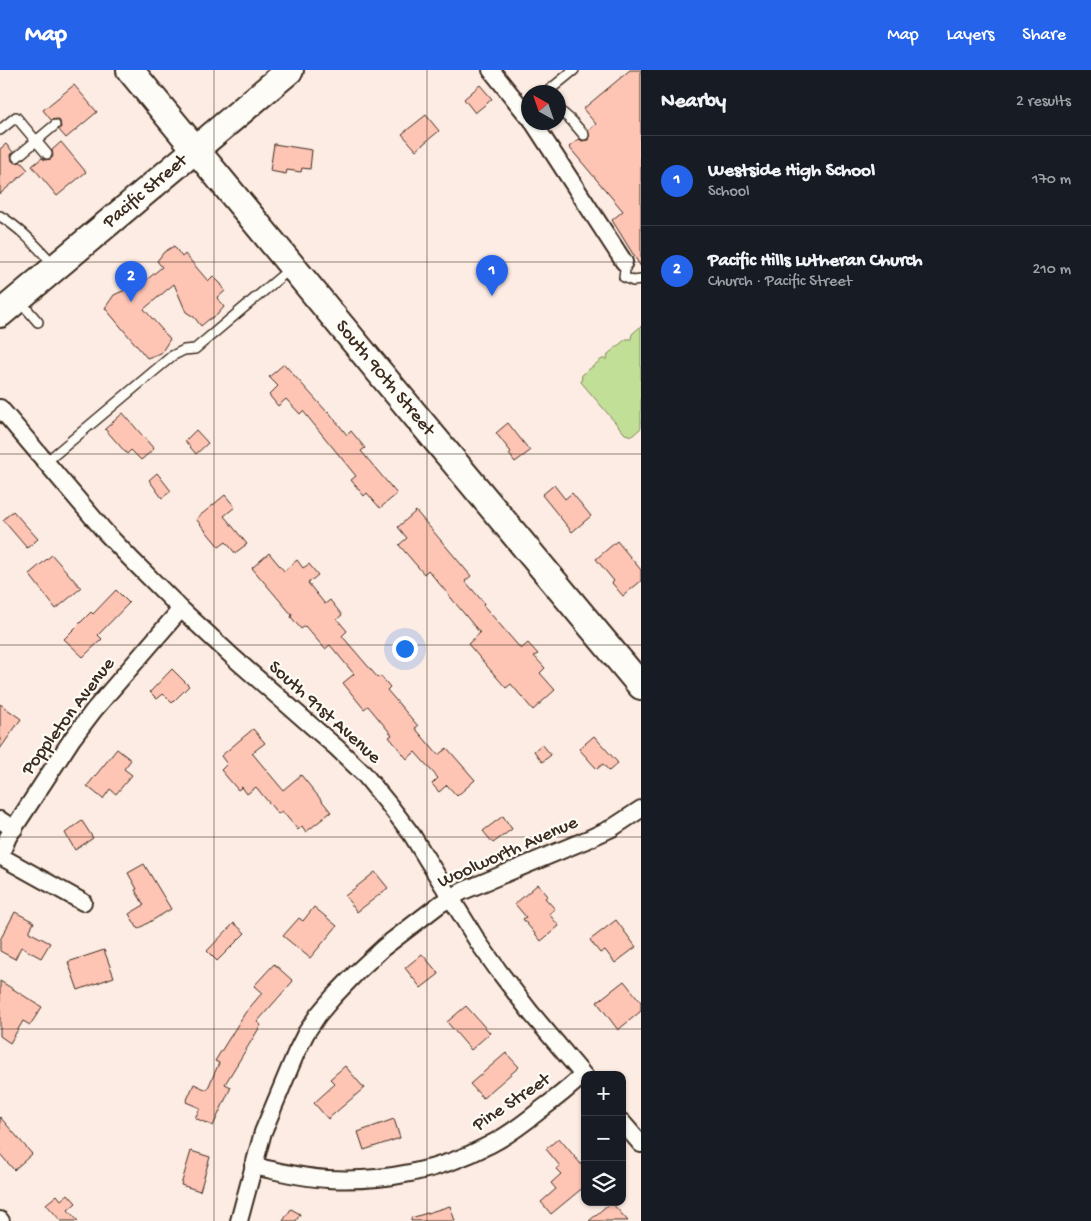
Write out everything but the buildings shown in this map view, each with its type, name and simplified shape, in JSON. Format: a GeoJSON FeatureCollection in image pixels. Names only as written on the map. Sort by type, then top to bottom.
{"type":"FeatureCollection","features":[{"type":"Feature","properties":{"kind":"main road","name":"South 90th Street"},"geometry":{"type":"LineString","coordinates":[[130,70],[641,686]]}},
{"type":"Feature","properties":{"kind":"main road","name":"Pacific Street"},"geometry":{"type":"LineString","coordinates":[[9,306],[290,70]]}},
{"type":"Feature","properties":{"kind":"street"},"geometry":{"type":"LineString","coordinates":[[491,70],[521,105]]}},
{"type":"Feature","properties":{"kind":"street"},"geometry":{"type":"LineString","coordinates":[[539,130],[624,262]]}},
{"type":"Feature","properties":{"kind":"street","name":"South 91st Avenue"},"geometry":{"type":"LineString","coordinates":[[0,408],[106,533],[131,559],[235,659],[364,774],[412,835],[478,942],[498,970],[581,1072]]}},
{"type":"Feature","properties":{"kind":"street","name":"Poppleton Avenue"},"geometry":{"type":"LineString","coordinates":[[0,856],[8,837],[7,824],[94,710],[182,609]]}},
{"type":"Feature","properties":{"kind":"street","name":"Woolworth Avenue"},"geometry":{"type":"LineString","coordinates":[[239,1221],[263,1132],[296,1053],[318,1015],[357,972],[384,947],[440,904],[462,891],[586,840],[612,828],[641,809]]}},
{"type":"Feature","properties":{"kind":"street"},"geometry":{"type":"LineString","coordinates":[[0,856],[83,902]]}},
{"type":"Feature","properties":{"kind":"street","name":"Pine Street"},"geometry":{"type":"LineString","coordinates":[[253,1166],[302,1177],[347,1180],[378,1178],[439,1166],[475,1152],[513,1131],[581,1078]]}},
{"type":"Feature","properties":{"kind":"street"},"geometry":{"type":"LineString","coordinates":[[626,1127],[641,1144]]}},
{"type":"Feature","properties":{"kind":"lane"},"geometry":{"type":"LineString","coordinates":[[556,85],[574,70]]}},
{"type":"Feature","properties":{"kind":"lane"},"geometry":{"type":"LineString","coordinates":[[566,116],[584,135]]}},
{"type":"Feature","properties":{"kind":"lane"},"geometry":{"type":"LineString","coordinates":[[0,130],[16,117],[46,154]]}},
{"type":"Feature","properties":{"kind":"lane"},"geometry":{"type":"LineString","coordinates":[[17,157],[55,125]]}},
{"type":"Feature","properties":{"kind":"lane"},"geometry":{"type":"LineString","coordinates":[[0,216],[25,235],[56,267]]}},
{"type":"Feature","properties":{"kind":"lane"},"geometry":{"type":"LineString","coordinates":[[624,262],[624,277],[633,281],[641,280]]}},
{"type":"Feature","properties":{"kind":"lane"},"geometry":{"type":"LineString","coordinates":[[46,462],[172,356],[184,350],[195,349],[293,267]]}},
{"type":"Feature","properties":{"kind":"lane"},"geometry":{"type":"LineString","coordinates":[[9,306],[38,322]]}},
{"type":"Feature","properties":{"kind":"green space"},"geometry":{"type":"Polygon","coordinates":[[[641,326],[641,428],[632,436],[625,434],[581,382],[582,375],[602,359],[607,359],[608,354],[626,339],[631,339],[632,334],[641,326]]]}},
{"type":"Feature","properties":{"kind":"place","name":"Westside High School"},"geometry":{"type":"Point","coordinates":[492,296]}},
{"type":"Feature","properties":{"kind":"place","name":"Pacific Hills Lutheran Church"},"geometry":{"type":"Point","coordinates":[131,302]}}]}
